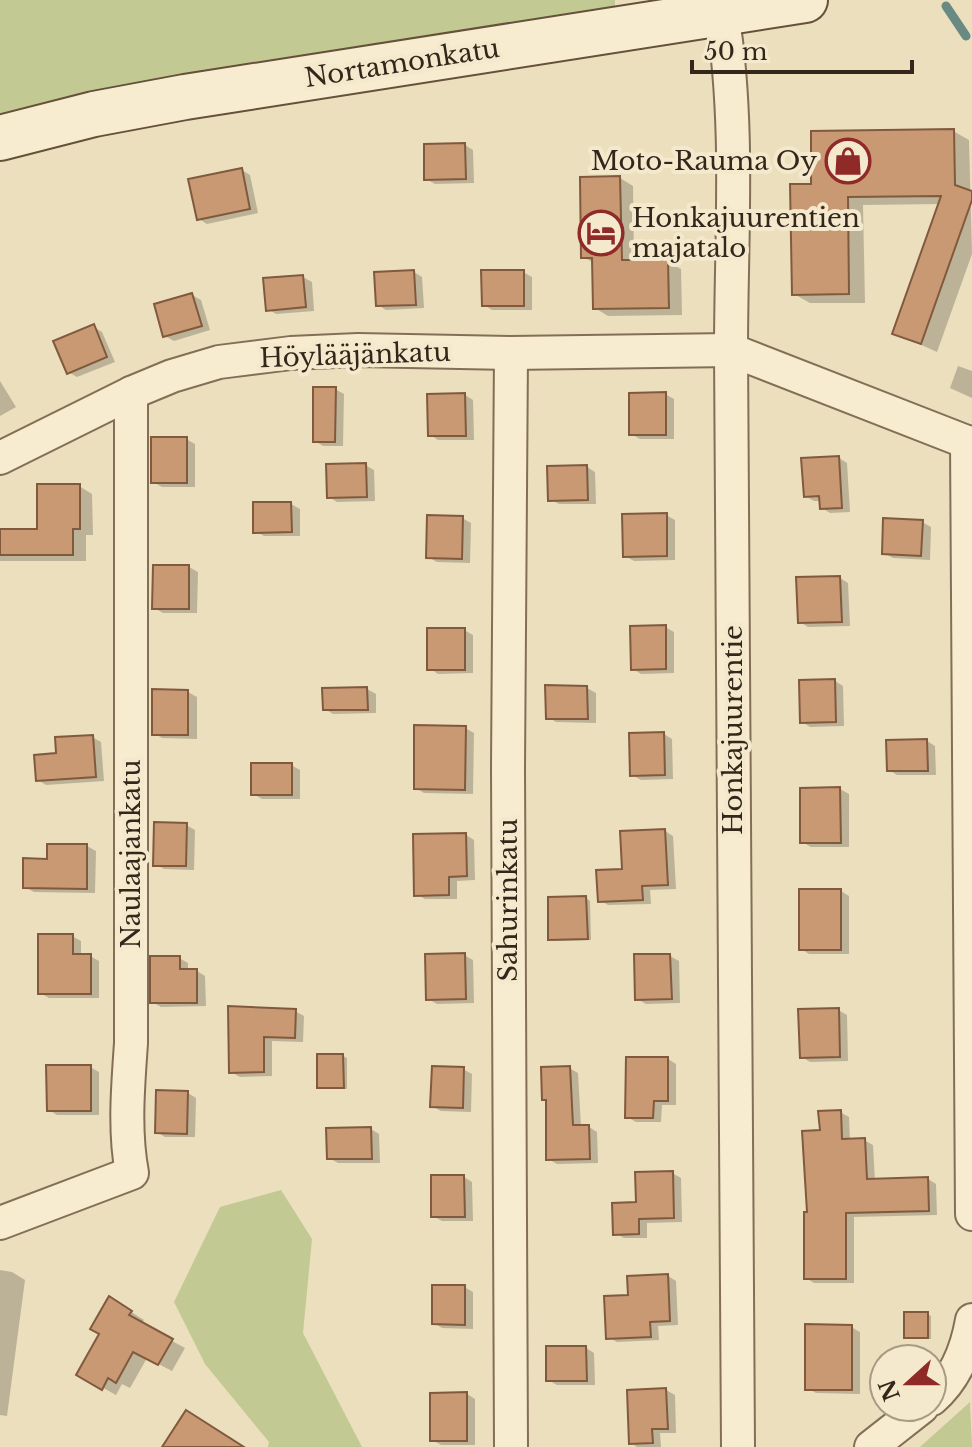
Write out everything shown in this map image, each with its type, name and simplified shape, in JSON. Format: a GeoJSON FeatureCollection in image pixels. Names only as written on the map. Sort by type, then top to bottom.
{"type":"FeatureCollection","features":[{"type":"Feature","properties":{"kind":"main road","name":"Nortamonkatu"},"geometry":{"type":"LineString","coordinates":[[0,138],[94,114],[185,97],[805,0]]}},
{"type":"Feature","properties":{"kind":"street","name":"Honkajuurentie"},"geometry":{"type":"LineString","coordinates":[[722,13],[728,53],[734,169],[731,350],[738,1447]]}},
{"type":"Feature","properties":{"kind":"street","name":"Höylääjänkatu"},"geometry":{"type":"LineString","coordinates":[[0,458],[131,393],[172,376],[219,362],[291,353],[358,350],[511,353],[731,350]]}},
{"type":"Feature","properties":{"kind":"street"},"geometry":{"type":"LineString","coordinates":[[731,350],[970,443],[972,1214]]}},
{"type":"Feature","properties":{"kind":"street","name":"Sahurinkatu"},"geometry":{"type":"LineString","coordinates":[[511,353],[508,768],[511,1447]]}},
{"type":"Feature","properties":{"kind":"street","name":"Naulaajankatu"},"geometry":{"type":"LineString","coordinates":[[0,1223],[132,1173],[127,1144],[131,1043],[131,393]]}},
{"type":"Feature","properties":{"kind":"street"},"geometry":{"type":"LineString","coordinates":[[948,1379],[967,1348],[972,1320]]}},
{"type":"Feature","properties":{"kind":"street"},"geometry":{"type":"LineString","coordinates":[[871,1447],[902,1423]]}},
{"type":"Feature","properties":{"kind":"green space"},"geometry":{"type":"Polygon","coordinates":[[[0,0],[615,0],[615,6],[600,12],[512,22],[136,83],[0,115],[0,0]]]}},
{"type":"Feature","properties":{"kind":"green space"},"geometry":{"type":"Polygon","coordinates":[[[281,1190],[312,1239],[303,1333],[362,1447],[268,1447],[269,1442],[205,1364],[174,1302],[220,1207],[281,1190]]]}},
{"type":"Feature","properties":{"kind":"green space"},"geometry":{"type":"Polygon","coordinates":[[[970,1402],[972,1447],[920,1447],[948,1423],[970,1402]]]}},
{"type":"Feature","properties":{"kind":"building"},"geometry":{"type":"Polygon","coordinates":[[[954,129],[955,185],[972,191],[972,200],[921,344],[892,334],[941,196],[848,197],[849,294],[792,295],[790,184],[811,184],[811,131],[954,129]]]}},
{"type":"Feature","properties":{"kind":"building"},"geometry":{"type":"Polygon","coordinates":[[[465,143],[466,179],[424,180],[424,144],[465,143]]]}},
{"type":"Feature","properties":{"kind":"building"},"geometry":{"type":"Polygon","coordinates":[[[242,168],[250,209],[197,220],[188,179],[242,168]]]}},
{"type":"Feature","properties":{"kind":"building"},"geometry":{"type":"Polygon","coordinates":[[[620,176],[622,260],[668,260],[669,308],[593,309],[592,258],[581,258],[580,177],[620,176]]]}},
{"type":"Feature","properties":{"kind":"building"},"geometry":{"type":"Polygon","coordinates":[[[414,270],[416,305],[376,306],[374,272],[414,270]]]}},
{"type":"Feature","properties":{"kind":"building"},"geometry":{"type":"Polygon","coordinates":[[[481,270],[524,270],[524,306],[482,306],[481,270]]]}},
{"type":"Feature","properties":{"kind":"building"},"geometry":{"type":"Polygon","coordinates":[[[303,275],[306,307],[266,311],[263,278],[303,275]]]}},
{"type":"Feature","properties":{"kind":"building"},"geometry":{"type":"Polygon","coordinates":[[[192,293],[202,326],[163,337],[154,304],[192,293]]]}},
{"type":"Feature","properties":{"kind":"building"},"geometry":{"type":"Polygon","coordinates":[[[94,324],[107,357],[67,374],[53,341],[94,324]]]}},
{"type":"Feature","properties":{"kind":"building"},"geometry":{"type":"Polygon","coordinates":[[[313,387],[336,387],[335,442],[313,442],[313,387]]]}},
{"type":"Feature","properties":{"kind":"building"},"geometry":{"type":"Polygon","coordinates":[[[666,392],[666,435],[629,435],[629,393],[666,392]]]}},
{"type":"Feature","properties":{"kind":"building"},"geometry":{"type":"Polygon","coordinates":[[[465,393],[466,436],[428,436],[427,394],[465,393]]]}},
{"type":"Feature","properties":{"kind":"building"},"geometry":{"type":"Polygon","coordinates":[[[151,437],[187,437],[187,483],[151,483],[151,437]]]}},
{"type":"Feature","properties":{"kind":"building"},"geometry":{"type":"Polygon","coordinates":[[[839,456],[842,508],[820,509],[819,496],[804,497],[801,458],[839,456]]]}},
{"type":"Feature","properties":{"kind":"building"},"geometry":{"type":"Polygon","coordinates":[[[366,463],[367,497],[327,498],[326,464],[366,463]]]}},
{"type":"Feature","properties":{"kind":"building"},"geometry":{"type":"Polygon","coordinates":[[[587,465],[588,500],[548,501],[547,466],[587,465]]]}},
{"type":"Feature","properties":{"kind":"building"},"geometry":{"type":"Polygon","coordinates":[[[37,484],[80,484],[80,529],[73,529],[73,555],[0,555],[0,529],[37,529],[37,484]]]}},
{"type":"Feature","properties":{"kind":"building"},"geometry":{"type":"Polygon","coordinates":[[[253,502],[291,502],[292,532],[253,533],[253,502]]]}},
{"type":"Feature","properties":{"kind":"building"},"geometry":{"type":"Polygon","coordinates":[[[667,513],[667,556],[623,557],[622,514],[667,513]]]}},
{"type":"Feature","properties":{"kind":"building"},"geometry":{"type":"Polygon","coordinates":[[[427,515],[463,516],[462,559],[426,558],[427,515]]]}},
{"type":"Feature","properties":{"kind":"building"},"geometry":{"type":"Polygon","coordinates":[[[883,518],[923,520],[921,556],[882,554],[883,518]]]}},
{"type":"Feature","properties":{"kind":"building"},"geometry":{"type":"Polygon","coordinates":[[[153,565],[189,565],[189,609],[152,609],[153,565]]]}},
{"type":"Feature","properties":{"kind":"building"},"geometry":{"type":"Polygon","coordinates":[[[840,576],[842,622],[798,623],[796,577],[840,576]]]}},
{"type":"Feature","properties":{"kind":"building"},"geometry":{"type":"Polygon","coordinates":[[[666,625],[666,669],[631,670],[630,626],[666,625]]]}},
{"type":"Feature","properties":{"kind":"building"},"geometry":{"type":"Polygon","coordinates":[[[427,628],[465,628],[465,670],[427,670],[427,628]]]}},
{"type":"Feature","properties":{"kind":"building"},"geometry":{"type":"Polygon","coordinates":[[[835,679],[836,722],[800,723],[799,680],[835,679]]]}},
{"type":"Feature","properties":{"kind":"building"},"geometry":{"type":"Polygon","coordinates":[[[545,685],[587,686],[588,719],[546,719],[545,685]]]}},
{"type":"Feature","properties":{"kind":"building"},"geometry":{"type":"Polygon","coordinates":[[[367,687],[368,710],[323,710],[322,688],[367,687]]]}},
{"type":"Feature","properties":{"kind":"building"},"geometry":{"type":"Polygon","coordinates":[[[152,689],[188,690],[188,735],[152,735],[152,689]]]}},
{"type":"Feature","properties":{"kind":"building"},"geometry":{"type":"Polygon","coordinates":[[[414,725],[466,726],[465,790],[414,789],[414,725]]]}},
{"type":"Feature","properties":{"kind":"building"},"geometry":{"type":"Polygon","coordinates":[[[664,732],[665,775],[630,776],[629,733],[664,732]]]}},
{"type":"Feature","properties":{"kind":"building"},"geometry":{"type":"Polygon","coordinates":[[[93,735],[96,777],[36,781],[34,755],[56,753],[55,737],[93,735]]]}},
{"type":"Feature","properties":{"kind":"building"},"geometry":{"type":"Polygon","coordinates":[[[927,739],[928,771],[887,771],[886,740],[927,739]]]}},
{"type":"Feature","properties":{"kind":"building"},"geometry":{"type":"Polygon","coordinates":[[[251,763],[292,763],[292,795],[251,795],[251,763]]]}},
{"type":"Feature","properties":{"kind":"building"},"geometry":{"type":"Polygon","coordinates":[[[840,787],[841,843],[800,843],[800,788],[840,787]]]}},
{"type":"Feature","properties":{"kind":"building"},"geometry":{"type":"Polygon","coordinates":[[[154,822],[187,823],[186,866],[153,866],[154,822]]]}},
{"type":"Feature","properties":{"kind":"building"},"geometry":{"type":"Polygon","coordinates":[[[665,829],[668,885],[642,886],[643,900],[598,902],[596,870],[622,869],[620,831],[665,829]]]}},
{"type":"Feature","properties":{"kind":"building"},"geometry":{"type":"Polygon","coordinates":[[[466,833],[467,876],[449,877],[449,895],[414,896],[413,834],[466,833]]]}},
{"type":"Feature","properties":{"kind":"building"},"geometry":{"type":"Polygon","coordinates":[[[47,844],[87,844],[87,889],[23,888],[23,858],[47,859],[47,844]]]}},
{"type":"Feature","properties":{"kind":"building"},"geometry":{"type":"Polygon","coordinates":[[[799,889],[841,889],[841,950],[799,950],[799,889]]]}},
{"type":"Feature","properties":{"kind":"building"},"geometry":{"type":"Polygon","coordinates":[[[586,896],[588,939],[548,940],[548,897],[586,896]]]}},
{"type":"Feature","properties":{"kind":"building"},"geometry":{"type":"Polygon","coordinates":[[[38,934],[73,934],[73,954],[91,954],[91,994],[38,994],[38,934]]]}},
{"type":"Feature","properties":{"kind":"building"},"geometry":{"type":"Polygon","coordinates":[[[465,953],[466,999],[426,1000],[425,954],[465,953]]]}},
{"type":"Feature","properties":{"kind":"building"},"geometry":{"type":"Polygon","coordinates":[[[634,954],[670,954],[672,999],[635,1000],[634,954]]]}},
{"type":"Feature","properties":{"kind":"building"},"geometry":{"type":"Polygon","coordinates":[[[150,956],[180,956],[180,969],[197,969],[197,1003],[150,1003],[150,956]]]}},
{"type":"Feature","properties":{"kind":"building"},"geometry":{"type":"Polygon","coordinates":[[[228,1006],[296,1009],[295,1038],[264,1037],[264,1072],[229,1073],[228,1006]]]}},
{"type":"Feature","properties":{"kind":"building"},"geometry":{"type":"Polygon","coordinates":[[[839,1008],[840,1057],[800,1058],[798,1009],[839,1008]]]}},
{"type":"Feature","properties":{"kind":"building"},"geometry":{"type":"Polygon","coordinates":[[[317,1054],[343,1054],[344,1088],[317,1088],[317,1054]]]}},
{"type":"Feature","properties":{"kind":"building"},"geometry":{"type":"Polygon","coordinates":[[[626,1057],[668,1057],[668,1101],[654,1101],[653,1118],[625,1118],[626,1057]]]}},
{"type":"Feature","properties":{"kind":"building"},"geometry":{"type":"Polygon","coordinates":[[[46,1065],[91,1065],[91,1111],[47,1111],[46,1065]]]}},
{"type":"Feature","properties":{"kind":"building"},"geometry":{"type":"Polygon","coordinates":[[[432,1066],[464,1067],[463,1108],[430,1107],[432,1066]]]}},
{"type":"Feature","properties":{"kind":"building"},"geometry":{"type":"Polygon","coordinates":[[[570,1066],[573,1125],[589,1125],[590,1159],[546,1160],[546,1100],[542,1100],[541,1067],[570,1066]]]}},
{"type":"Feature","properties":{"kind":"building"},"geometry":{"type":"Polygon","coordinates":[[[156,1090],[188,1091],[187,1134],[155,1133],[156,1090]]]}},
{"type":"Feature","properties":{"kind":"building"},"geometry":{"type":"Polygon","coordinates":[[[841,1110],[842,1139],[865,1138],[867,1179],[928,1177],[929,1211],[846,1213],[846,1279],[804,1279],[804,1212],[807,1212],[802,1131],[820,1130],[818,1111],[841,1110]]]}},
{"type":"Feature","properties":{"kind":"building"},"geometry":{"type":"Polygon","coordinates":[[[371,1127],[372,1159],[327,1159],[326,1128],[371,1127]]]}},
{"type":"Feature","properties":{"kind":"building"},"geometry":{"type":"Polygon","coordinates":[[[673,1171],[674,1218],[639,1219],[639,1234],[613,1235],[612,1203],[636,1202],[635,1172],[673,1171]]]}},
{"type":"Feature","properties":{"kind":"building"},"geometry":{"type":"Polygon","coordinates":[[[431,1175],[464,1175],[465,1217],[431,1217],[431,1175]]]}},
{"type":"Feature","properties":{"kind":"building"},"geometry":{"type":"Polygon","coordinates":[[[668,1274],[670,1321],[650,1322],[651,1337],[606,1339],[604,1296],[628,1295],[627,1276],[668,1274]]]}},
{"type":"Feature","properties":{"kind":"building"},"geometry":{"type":"Polygon","coordinates":[[[432,1285],[465,1285],[465,1325],[432,1324],[432,1285]]]}},
{"type":"Feature","properties":{"kind":"building"},"geometry":{"type":"Polygon","coordinates":[[[109,1296],[132,1311],[129,1315],[173,1339],[158,1365],[133,1352],[116,1383],[108,1378],[102,1390],[76,1375],[99,1334],[90,1329],[109,1296]]]}},
{"type":"Feature","properties":{"kind":"building"},"geometry":{"type":"Polygon","coordinates":[[[904,1312],[928,1312],[928,1338],[904,1338],[904,1312]]]}},
{"type":"Feature","properties":{"kind":"building"},"geometry":{"type":"Polygon","coordinates":[[[805,1324],[852,1325],[852,1390],[805,1390],[805,1324]]]}},
{"type":"Feature","properties":{"kind":"building"},"geometry":{"type":"Polygon","coordinates":[[[546,1346],[586,1346],[587,1381],[546,1381],[546,1346]]]}},
{"type":"Feature","properties":{"kind":"building"},"geometry":{"type":"Polygon","coordinates":[[[666,1388],[668,1429],[652,1429],[653,1443],[629,1444],[627,1390],[666,1388]]]}},
{"type":"Feature","properties":{"kind":"building"},"geometry":{"type":"Polygon","coordinates":[[[467,1392],[467,1441],[430,1441],[430,1393],[467,1392]]]}},
{"type":"Feature","properties":{"kind":"building"},"geometry":{"type":"Polygon","coordinates":[[[186,1410],[244,1447],[162,1447],[186,1410]]]}},
{"type":"Feature","properties":{"kind":"waterway"},"geometry":{"type":"LineString","coordinates":[[946,6],[966,36]]}},
{"type":"Feature","properties":{"kind":"place","name":"Moto-Rauma Oy"},"geometry":{"type":"Point","coordinates":[848,161]}},
{"type":"Feature","properties":{"kind":"place","name":"Honkajuurentien majatalo"},"geometry":{"type":"Point","coordinates":[601,233]}}]}
